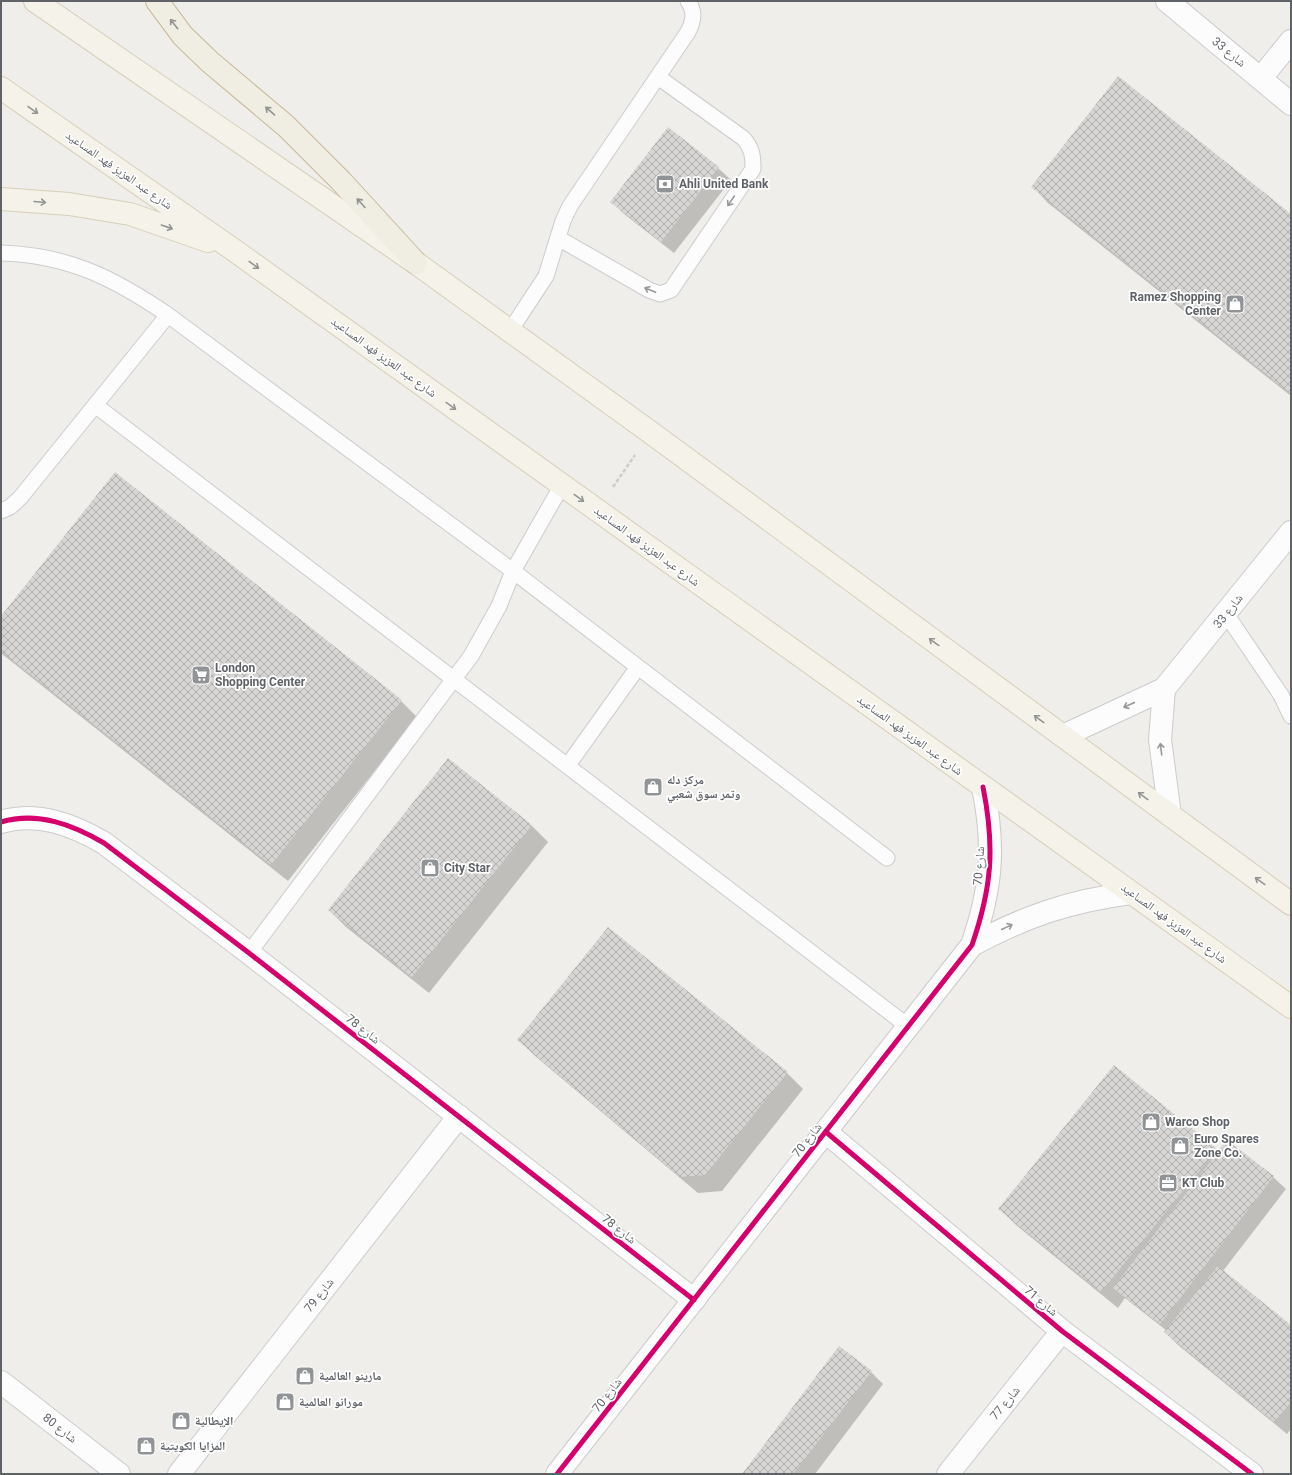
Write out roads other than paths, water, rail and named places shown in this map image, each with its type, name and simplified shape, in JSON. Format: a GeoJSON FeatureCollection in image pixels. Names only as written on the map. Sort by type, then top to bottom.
{"type":"FeatureCollection","features":[{"type":"Feature","properties":{"kind":"highway"},"geometry":{"type":"LineString","coordinates":[[157,1],[183,36],[210,62],[286,126],[341,181],[416,263]]}},
{"type":"Feature","properties":{"kind":"main road"},"geometry":{"type":"LineString","coordinates":[[35,1],[416,263],[650,432],[1291,904]]}},
{"type":"Feature","properties":{"kind":"main road","name":"شارع عبد العزيز فهد المساعيد"},"geometry":{"type":"LineString","coordinates":[[1,88],[231,248],[1291,1007]]}},
{"type":"Feature","properties":{"kind":"main road"},"geometry":{"type":"LineString","coordinates":[[1,199],[69,204],[130,214],[231,248]]}},
{"type":"Feature","properties":{"kind":"street","name":"شارع 33"},"geometry":{"type":"LineString","coordinates":[[1167,1],[1291,104]]}},
{"type":"Feature","properties":{"kind":"street"},"geometry":{"type":"LineString","coordinates":[[1261,78],[1291,41]]}},
{"type":"Feature","properties":{"kind":"street","name":"شارع 33"},"geometry":{"type":"LineString","coordinates":[[1062,736],[1164,689],[1291,532]]}},
{"type":"Feature","properties":{"kind":"street"},"geometry":{"type":"LineString","coordinates":[[1164,689],[1160,740],[1170,815]]}},
{"type":"Feature","properties":{"kind":"street","name":"شارع 70"},"geometry":{"type":"LineString","coordinates":[[557,1474],[909,1028],[972,945],[982,915],[989,883],[991,851],[989,818],[983,787]]}},
{"type":"Feature","properties":{"kind":"street","name":"شارع 78"},"geometry":{"type":"LineString","coordinates":[[1,822],[33,818],[58,822],[82,830],[104,843],[249,953],[694,1300]]}},
{"type":"Feature","properties":{"kind":"street","name":"شارع 70"},"geometry":{"type":"LineString","coordinates":[[972,945],[1033,915],[1098,897],[1131,893]]}},
{"type":"Feature","properties":{"kind":"street","name":"شارع 79"},"geometry":{"type":"LineString","coordinates":[[178,1474],[458,1116]]}},
{"type":"Feature","properties":{"kind":"street","name":"شارع 71"},"geometry":{"type":"LineString","coordinates":[[826,1132],[1062,1331],[1252,1474]]}},
{"type":"Feature","properties":{"kind":"street","name":"شارع 77"},"geometry":{"type":"LineString","coordinates":[[948,1474],[1062,1331]]}},
{"type":"Feature","properties":{"kind":"street","name":"شارع 80"},"geometry":{"type":"LineString","coordinates":[[1,1382],[119,1474]]}},
{"type":"Feature","properties":{"kind":"lane"},"geometry":{"type":"LineString","coordinates":[[510,331],[540,287],[550,264],[563,221],[570,206],[658,77],[694,21],[693,8],[688,1]]}},
{"type":"Feature","properties":{"kind":"lane"},"geometry":{"type":"LineString","coordinates":[[558,238],[649,290],[660,294],[671,290],[753,169],[753,155],[750,146],[743,138],[658,77]]}},
{"type":"Feature","properties":{"kind":"lane"},"geometry":{"type":"LineString","coordinates":[[1,253],[22,253],[61,260],[99,274],[134,292],[168,315],[513,572],[887,858]]}},
{"type":"Feature","properties":{"kind":"lane"},"geometry":{"type":"LineString","coordinates":[[1,511],[10,507],[20,498],[168,315]]}},
{"type":"Feature","properties":{"kind":"lane"},"geometry":{"type":"LineString","coordinates":[[95,405],[568,765],[909,1028]]}},
{"type":"Feature","properties":{"kind":"lane"},"geometry":{"type":"LineString","coordinates":[[249,953],[454,679],[486,631],[513,572],[562,485]]}},
{"type":"Feature","properties":{"kind":"lane"},"geometry":{"type":"LineString","coordinates":[[1226,614],[1281,695],[1291,716]]}},
{"type":"Feature","properties":{"kind":"lane"},"geometry":{"type":"LineString","coordinates":[[568,765],[638,667]]}},
{"type":"Feature","properties":{"kind":"place","name":"Ahli United Bank"},"geometry":{"type":"Point","coordinates":[665,184]}},
{"type":"Feature","properties":{"kind":"place","name":"Ramez Shopping Center"},"geometry":{"type":"Point","coordinates":[1235,304]}},
{"type":"Feature","properties":{"kind":"place","name":"London Shopping Center"},"geometry":{"type":"Point","coordinates":[201,675]}},
{"type":"Feature","properties":{"kind":"place","name":"مركز دله وتمر سوق شعبي"},"geometry":{"type":"Point","coordinates":[653,787]}},
{"type":"Feature","properties":{"kind":"place","name":"City Star"},"geometry":{"type":"Point","coordinates":[430,868]}},
{"type":"Feature","properties":{"kind":"place","name":"Warco Shop"},"geometry":{"type":"Point","coordinates":[1151,1122]}},
{"type":"Feature","properties":{"kind":"place","name":"Euro Spares Zone Co."},"geometry":{"type":"Point","coordinates":[1180,1146]}},
{"type":"Feature","properties":{"kind":"place","name":"KT Club"},"geometry":{"type":"Point","coordinates":[1168,1183]}},
{"type":"Feature","properties":{"kind":"place","name":"مارينو العالمية"},"geometry":{"type":"Point","coordinates":[305,1376]}},
{"type":"Feature","properties":{"kind":"place","name":"مورانو العالمية"},"geometry":{"type":"Point","coordinates":[285,1402]}},
{"type":"Feature","properties":{"kind":"place","name":"الإيطالية"},"geometry":{"type":"Point","coordinates":[181,1421]}},
{"type":"Feature","properties":{"kind":"place","name":"المزايا الكويتية"},"geometry":{"type":"Point","coordinates":[146,1446]}}]}
